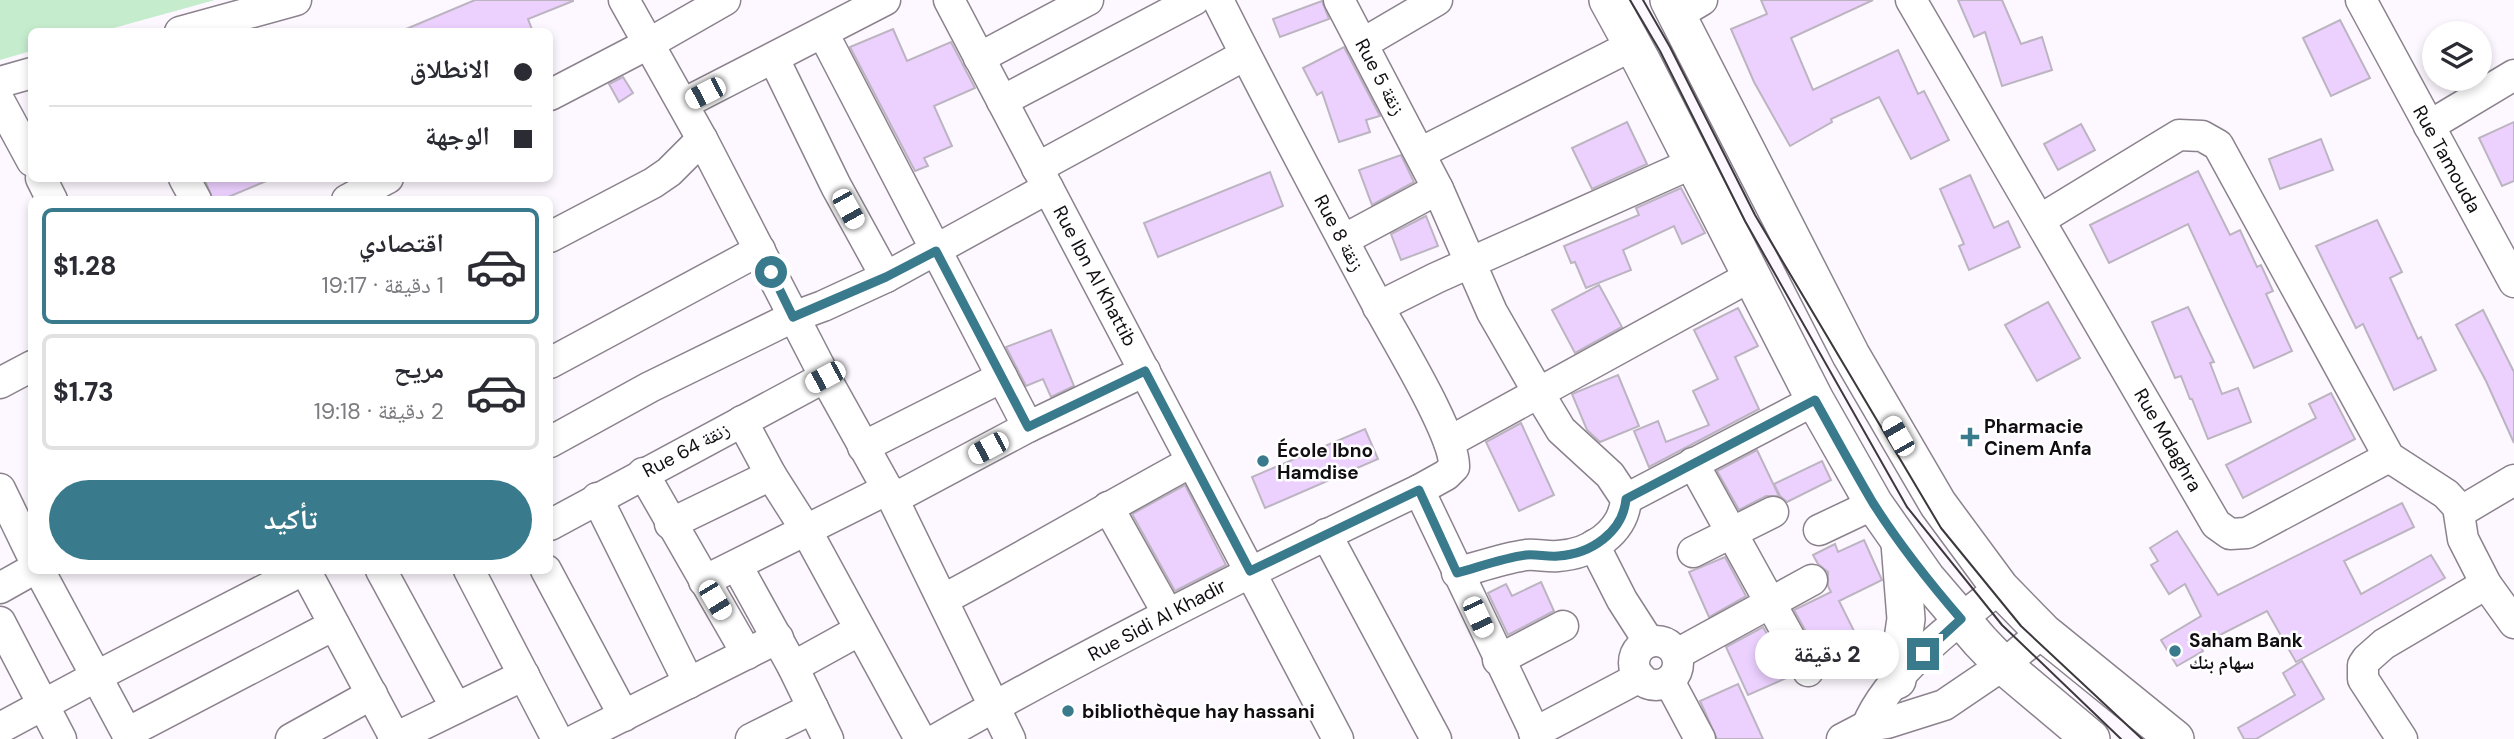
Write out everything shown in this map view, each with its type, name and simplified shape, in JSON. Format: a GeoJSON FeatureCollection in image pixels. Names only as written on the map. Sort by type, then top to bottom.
{"type":"FeatureCollection","features":[{"type":"Feature","properties":{"kind":"main road"},"geometry":{"type":"LineString","coordinates":[[1608,0],[1815,400],[1874,504],[1926,578],[2003,665],[2091,739]]}},
{"type":"Feature","properties":{"kind":"main road"},"geometry":{"type":"LineString","coordinates":[[1683,5],[1851,355],[1938,504],[2000,588],[2043,632],[2175,739]]}},
{"type":"Feature","properties":{"kind":"main road"},"geometry":{"type":"LineString","coordinates":[[1897,680],[1906,619],[1899,542]]}},
{"type":"Feature","properties":{"kind":"street"},"geometry":{"type":"LineString","coordinates":[[210,28],[262,21],[296,0]]}},
{"type":"Feature","properties":{"kind":"street"},"geometry":{"type":"LineString","coordinates":[[624,0],[702,139],[793,317],[890,494],[944,599],[1010,739]]}},
{"type":"Feature","properties":{"kind":"street"},"geometry":{"type":"LineString","coordinates":[[553,93],[725,0]]}},
{"type":"Feature","properties":{"kind":"street"},"geometry":{"type":"LineString","coordinates":[[683,104],[885,0]]}},
{"type":"Feature","properties":{"kind":"street","name":"Rue Ibn Al Khattib"},"geometry":{"type":"LineString","coordinates":[[949,0],[1338,739]]}},
{"type":"Feature","properties":{"kind":"street"},"geometry":{"type":"LineString","coordinates":[[979,58],[1088,0]]}},
{"type":"Feature","properties":{"kind":"street"},"geometry":{"type":"LineString","coordinates":[[1002,100],[1194,0]]}},
{"type":"Feature","properties":{"kind":"street","name":"Rue 8 زنقة"},"geometry":{"type":"LineString","coordinates":[[1218,0],[1414,371],[1451,454]]}},
{"type":"Feature","properties":{"kind":"street","name":"Rue 5 زنقة"},"geometry":{"type":"LineString","coordinates":[[1339,0],[1438,189],[1492,312],[1538,393],[1561,430],[1610,475],[1626,499]]}},
{"type":"Feature","properties":{"kind":"street"},"geometry":{"type":"LineString","coordinates":[[1362,44],[1437,0]]}},
{"type":"Feature","properties":{"kind":"street","name":"Rue Mdaghra"},"geometry":{"type":"LineString","coordinates":[[1911,0],[2216,524],[2230,534],[2247,533],[2389,457]]}},
{"type":"Feature","properties":{"kind":"street","name":"Rue Tamouda"},"geometry":{"type":"LineString","coordinates":[[2361,0],[2514,282]]}},
{"type":"Feature","properties":{"kind":"street"},"geometry":{"type":"LineString","coordinates":[[823,33],[1028,427]]}},
{"type":"Feature","properties":{"kind":"street"},"geometry":{"type":"LineString","coordinates":[[1420,153],[1633,45]]}},
{"type":"Feature","properties":{"kind":"street"},"geometry":{"type":"LineString","coordinates":[[553,440],[650,387],[936,251],[1043,178],[1245,55]]}},
{"type":"Feature","properties":{"kind":"street"},"geometry":{"type":"LineString","coordinates":[[774,59],[836,186],[886,277]]}},
{"type":"Feature","properties":{"kind":"street"},"geometry":{"type":"LineString","coordinates":[[0,82],[28,74]]}},
{"type":"Feature","properties":{"kind":"street"},"geometry":{"type":"LineString","coordinates":[[2429,126],[2514,75]]}},
{"type":"Feature","properties":{"kind":"street"},"geometry":{"type":"LineString","coordinates":[[0,102],[28,154]]}},
{"type":"Feature","properties":{"kind":"street"},"geometry":{"type":"LineString","coordinates":[[2040,219],[2179,135],[2192,134],[2212,140],[2218,145],[2389,457],[2451,498],[2460,512],[2463,539],[2486,584],[2514,623]]}},
{"type":"Feature","properties":{"kind":"street"},"geometry":{"type":"LineString","coordinates":[[553,235],[653,183],[669,172],[702,139]]}},
{"type":"Feature","properties":{"kind":"street"},"geometry":{"type":"LineString","coordinates":[[1378,307],[1693,163]]}},
{"type":"Feature","properties":{"kind":"street"},"geometry":{"type":"LineString","coordinates":[[1343,240],[1438,189]]}},
{"type":"Feature","properties":{"kind":"street"},"geometry":{"type":"LineString","coordinates":[[553,361],[760,250]]}},
{"type":"Feature","properties":{"kind":"street","name":"Rue Sidi Al Khadir"},"geometry":{"type":"LineString","coordinates":[[938,739],[1250,571],[1446,475],[1451,454],[1538,393],[1751,276]]}},
{"type":"Feature","properties":{"kind":"street"},"geometry":{"type":"LineString","coordinates":[[1,380],[28,368]]}},
{"type":"Feature","properties":{"kind":"street"},"geometry":{"type":"LineString","coordinates":[[704,581],[806,530],[890,494],[1145,371]]}},
{"type":"Feature","properties":{"kind":"street","name":"Rue 64 زنقة"},"geometry":{"type":"LineString","coordinates":[[553,523],[825,377]]}},
{"type":"Feature","properties":{"kind":"street"},"geometry":{"type":"LineString","coordinates":[[863,447],[1002,377]]}},
{"type":"Feature","properties":{"kind":"street"},"geometry":{"type":"LineString","coordinates":[[1457,573],[1524,555],[1561,556],[1594,545],[1615,530],[1624,516],[1626,499],[1815,400]]}},
{"type":"Feature","properties":{"kind":"street"},"geometry":{"type":"LineString","coordinates":[[742,421],[771,475],[806,530],[920,739]]}},
{"type":"Feature","properties":{"kind":"street"},"geometry":{"type":"LineString","coordinates":[[944,599],[1026,556],[1108,506],[1191,462]]}},
{"type":"Feature","properties":{"kind":"street"},"geometry":{"type":"LineString","coordinates":[[1693,463],[1808,671]]}},
{"type":"Feature","properties":{"kind":"street"},"geometry":{"type":"LineString","coordinates":[[643,473],[747,654]]}},
{"type":"Feature","properties":{"kind":"street"},"geometry":{"type":"LineString","coordinates":[[670,524],[771,475]]}},
{"type":"Feature","properties":{"kind":"street"},"geometry":{"type":"LineString","coordinates":[[2460,512],[2514,480]]}},
{"type":"Feature","properties":{"kind":"street"},"geometry":{"type":"LineString","coordinates":[[1419,490],[1536,736],[1640,677]]}},
{"type":"Feature","properties":{"kind":"street"},"geometry":{"type":"LineString","coordinates":[[597,498],[690,683]]}},
{"type":"Feature","properties":{"kind":"street"},"geometry":{"type":"LineString","coordinates":[[1819,530],[1874,504]]}},
{"type":"Feature","properties":{"kind":"street"},"geometry":{"type":"LineString","coordinates":[[4,505],[28,548]]}},
{"type":"Feature","properties":{"kind":"street"},"geometry":{"type":"LineString","coordinates":[[1108,506],[1168,614]]}},
{"type":"Feature","properties":{"kind":"street"},"geometry":{"type":"LineString","coordinates":[[1693,552],[1773,512]]}},
{"type":"Feature","properties":{"kind":"street"},"geometry":{"type":"LineString","coordinates":[[1326,534],[1436,739]]}},
{"type":"Feature","properties":{"kind":"street"},"geometry":{"type":"LineString","coordinates":[[1594,545],[1622,600],[1649,642]]}},
{"type":"Feature","properties":{"kind":"street"},"geometry":{"type":"LineString","coordinates":[[737,566],[778,638],[828,739]]}},
{"type":"Feature","properties":{"kind":"street"},"geometry":{"type":"LineString","coordinates":[[0,588],[28,572]]}},
{"type":"Feature","properties":{"kind":"street"},"geometry":{"type":"LineString","coordinates":[[41,574],[129,736],[334,625]]}},
{"type":"Feature","properties":{"kind":"street"},"geometry":{"type":"LineString","coordinates":[[0,729],[296,574]]}},
{"type":"Feature","properties":{"kind":"street"},"geometry":{"type":"LineString","coordinates":[[306,574],[394,739],[524,675]]}},
{"type":"Feature","properties":{"kind":"street"},"geometry":{"type":"LineString","coordinates":[[383,574],[456,708]]}},
{"type":"Feature","properties":{"kind":"street"},"geometry":{"type":"LineString","coordinates":[[471,574],[557,739]]}},
{"type":"Feature","properties":{"kind":"street"},"geometry":{"type":"LineString","coordinates":[[548,574],[624,716]]}},
{"type":"Feature","properties":{"kind":"street"},"geometry":{"type":"LineString","coordinates":[[1700,739],[1673,668],[1665,643],[1649,642],[1636,654],[1635,666],[1640,677],[1654,685],[1673,668],[1770,604],[1812,580]]}},
{"type":"Feature","properties":{"kind":"street"},"geometry":{"type":"LineString","coordinates":[[2402,739],[2363,679],[2363,665],[2384,644],[2486,584]]}},
{"type":"Feature","properties":{"kind":"street"},"geometry":{"type":"LineString","coordinates":[[1854,732],[1897,680],[1961,619],[2000,588]]}},
{"type":"Feature","properties":{"kind":"street"},"geometry":{"type":"LineString","coordinates":[[1498,660],[1563,626]]}},
{"type":"Feature","properties":{"kind":"street"},"geometry":{"type":"LineString","coordinates":[[793,667],[860,629]]}},
{"type":"Feature","properties":{"kind":"street"},"geometry":{"type":"LineString","coordinates":[[1854,732],[1944,705],[2003,665],[2043,632]]}},
{"type":"Feature","properties":{"kind":"street"},"geometry":{"type":"LineString","coordinates":[[577,739],[778,638]]}},
{"type":"Feature","properties":{"kind":"street"},"geometry":{"type":"LineString","coordinates":[[4,640],[44,705],[61,739]]}},
{"type":"Feature","properties":{"kind":"street"},"geometry":{"type":"LineString","coordinates":[[291,739],[372,694]]}},
{"type":"Feature","properties":{"kind":"street"},"geometry":{"type":"LineString","coordinates":[[751,739],[813,708]]}},
{"type":"Feature","properties":{"kind":"green space"},"geometry":{"type":"Polygon","coordinates":[[[0,0],[215,0],[114,28],[28,28],[28,52],[0,60],[0,0]]]}},
{"type":"Feature","properties":{"kind":"building"},"geometry":{"type":"Polygon","coordinates":[[[475,0],[573,0],[528,19],[531,28],[408,28],[475,0]]]}},
{"type":"Feature","properties":{"kind":"building"},"geometry":{"type":"Polygon","coordinates":[[[1761,0],[1873,0],[1791,38],[1813,90],[1898,50],[1918,94],[1924,91],[1949,140],[1911,159],[1879,97],[1831,119],[1832,122],[1790,146],[1754,82],[1731,29],[1767,14],[1761,0]]]}},
{"type":"Feature","properties":{"kind":"building"},"geometry":{"type":"Polygon","coordinates":[[[1958,0],[2002,0],[2021,44],[2042,37],[2052,70],[2002,86],[1985,32],[1974,37],[1958,0]]]}},
{"type":"Feature","properties":{"kind":"building"},"geometry":{"type":"Polygon","coordinates":[[[1322,1],[1329,19],[1280,37],[1273,19],[1322,1]]]}},
{"type":"Feature","properties":{"kind":"building"},"geometry":{"type":"Polygon","coordinates":[[[2340,20],[2370,78],[2331,96],[2303,38],[2340,20]]]}},
{"type":"Feature","properties":{"kind":"building"},"geometry":{"type":"Polygon","coordinates":[[[893,29],[907,61],[951,42],[975,88],[934,106],[952,146],[924,158],[928,166],[915,171],[850,47],[893,29]]]}},
{"type":"Feature","properties":{"kind":"building"},"geometry":{"type":"Polygon","coordinates":[[[1344,47],[1380,116],[1366,120],[1370,132],[1339,142],[1322,92],[1317,95],[1303,68],[1344,47]]]}},
{"type":"Feature","properties":{"kind":"building"},"geometry":{"type":"Polygon","coordinates":[[[623,77],[633,93],[619,102],[609,84],[623,77]]]}},
{"type":"Feature","properties":{"kind":"building"},"geometry":{"type":"Polygon","coordinates":[[[1627,122],[1647,164],[1592,189],[1572,148],[1627,122]]]}},
{"type":"Feature","properties":{"kind":"building"},"geometry":{"type":"Polygon","coordinates":[[[2514,122],[2514,181],[2502,186],[2479,138],[2514,122]]]}},
{"type":"Feature","properties":{"kind":"building"},"geometry":{"type":"Polygon","coordinates":[[[2081,124],[2095,150],[2058,170],[2044,144],[2081,124]]]}},
{"type":"Feature","properties":{"kind":"building"},"geometry":{"type":"Polygon","coordinates":[[[2321,139],[2333,170],[2280,189],[2269,159],[2321,139]]]}},
{"type":"Feature","properties":{"kind":"building"},"geometry":{"type":"Polygon","coordinates":[[[1401,155],[1414,182],[1372,205],[1359,170],[1401,155]]]}},
{"type":"Feature","properties":{"kind":"building"},"geometry":{"type":"Polygon","coordinates":[[[2198,171],[2230,235],[2240,230],[2257,267],[2261,265],[2273,291],[2266,294],[2292,351],[2254,368],[2188,224],[2109,263],[2090,225],[2198,171]]]}},
{"type":"Feature","properties":{"kind":"building"},"geometry":{"type":"Polygon","coordinates":[[[1270,172],[1283,206],[1158,257],[1144,223],[1270,172]]]}},
{"type":"Feature","properties":{"kind":"building"},"geometry":{"type":"Polygon","coordinates":[[[1970,175],[1994,228],[2008,221],[2020,247],[1969,270],[1959,246],[1964,244],[1940,189],[1970,175]]]}},
{"type":"Feature","properties":{"kind":"building"},"geometry":{"type":"Polygon","coordinates":[[[206,182],[264,182],[231,196],[211,196],[206,182]]]}},
{"type":"Feature","properties":{"kind":"building"},"geometry":{"type":"Polygon","coordinates":[[[1681,188],[1705,233],[1682,244],[1674,226],[1623,250],[1631,270],[1586,288],[1575,262],[1571,263],[1564,246],[1639,215],[1636,208],[1681,188]]]}},
{"type":"Feature","properties":{"kind":"building"},"geometry":{"type":"Polygon","coordinates":[[[1426,216],[1438,246],[1401,260],[1391,234],[1426,216]]]}},
{"type":"Feature","properties":{"kind":"building"},"geometry":{"type":"Polygon","coordinates":[[[2377,220],[2402,272],[2390,278],[2418,339],[2421,337],[2436,370],[2394,390],[2363,324],[2356,328],[2316,246],[2377,220]]]}},
{"type":"Feature","properties":{"kind":"building"},"geometry":{"type":"Polygon","coordinates":[[[1599,285],[1622,327],[1575,353],[1552,310],[1599,285]]]}},
{"type":"Feature","properties":{"kind":"building"},"geometry":{"type":"Polygon","coordinates":[[[2048,302],[2080,358],[2037,381],[2005,325],[2048,302]]]}},
{"type":"Feature","properties":{"kind":"building"},"geometry":{"type":"Polygon","coordinates":[[[2188,307],[2214,362],[2210,363],[2222,394],[2238,388],[2251,422],[2208,439],[2181,376],[2175,378],[2152,322],[2188,307]]]}},
{"type":"Feature","properties":{"kind":"building"},"geometry":{"type":"Polygon","coordinates":[[[1738,308],[1758,346],[1735,357],[1759,409],[1649,467],[1634,431],[1658,421],[1666,442],[1709,425],[1693,391],[1718,379],[1694,330],[1738,308]]]}},
{"type":"Feature","properties":{"kind":"building"},"geometry":{"type":"Polygon","coordinates":[[[2483,310],[2514,372],[2514,443],[2486,381],[2456,325],[2483,310]]]}},
{"type":"Feature","properties":{"kind":"building"},"geometry":{"type":"Polygon","coordinates":[[[1051,330],[1074,386],[1051,397],[1043,379],[1026,386],[1006,347],[1051,330]]]}},
{"type":"Feature","properties":{"kind":"building"},"geometry":{"type":"Polygon","coordinates":[[[1618,375],[1639,426],[1600,442],[1587,430],[1572,394],[1618,375]]]}},
{"type":"Feature","properties":{"kind":"building"},"geometry":{"type":"Polygon","coordinates":[[[2331,393],[2355,439],[2243,498],[2226,465],[2316,418],[2309,404],[2331,393]]]}},
{"type":"Feature","properties":{"kind":"building"},"geometry":{"type":"Polygon","coordinates":[[[1521,423],[1554,495],[1519,511],[1486,442],[1521,423]]]}},
{"type":"Feature","properties":{"kind":"building"},"geometry":{"type":"Polygon","coordinates":[[[1365,429],[1378,459],[1265,508],[1252,477],[1365,429]]]}},
{"type":"Feature","properties":{"kind":"building"},"geometry":{"type":"Polygon","coordinates":[[[1757,450],[1779,496],[1766,496],[1739,510],[1717,471],[1757,450]]]}},
{"type":"Feature","properties":{"kind":"building"},"geometry":{"type":"Polygon","coordinates":[[[1822,461],[1831,480],[1787,502],[1780,496],[1774,484],[1822,461]]]}},
{"type":"Feature","properties":{"kind":"building"},"geometry":{"type":"Polygon","coordinates":[[[1185,485],[1226,565],[1175,591],[1132,514],[1185,485]]]}},
{"type":"Feature","properties":{"kind":"building"},"geometry":{"type":"Polygon","coordinates":[[[2402,503],[2414,527],[2344,561],[2361,594],[2431,555],[2445,578],[2296,662],[2267,611],[2200,645],[2203,651],[2177,666],[2161,640],[2201,616],[2185,584],[2169,594],[2151,565],[2158,561],[2150,548],[2177,531],[2218,595],[2402,503]]]}},
{"type":"Feature","properties":{"kind":"building"},"geometry":{"type":"Polygon","coordinates":[[[1864,540],[1882,580],[1839,601],[1858,639],[1820,657],[1794,610],[1831,592],[1828,572],[1818,564],[1813,555],[1835,544],[1838,552],[1864,540]]]}},
{"type":"Feature","properties":{"kind":"building"},"geometry":{"type":"Polygon","coordinates":[[[1725,557],[1746,596],[1709,617],[1689,572],[1725,557]]]}},
{"type":"Feature","properties":{"kind":"building"},"geometry":{"type":"Polygon","coordinates":[[[1541,582],[1554,611],[1508,635],[1488,593],[1506,584],[1512,596],[1541,582]]]}},
{"type":"Feature","properties":{"kind":"building"},"geometry":{"type":"Polygon","coordinates":[[[1763,627],[1791,676],[1748,695],[1726,647],[1763,627]]]}},
{"type":"Feature","properties":{"kind":"building"},"geometry":{"type":"Polygon","coordinates":[[[2302,661],[2324,699],[2256,739],[2244,739],[2238,728],[2295,695],[2283,673],[2302,661]]]}},
{"type":"Feature","properties":{"kind":"building"},"geometry":{"type":"Polygon","coordinates":[[[1738,684],[1763,739],[1717,739],[1700,701],[1738,684]]]}},
{"type":"Feature","properties":{"kind":"tram line"},"geometry":{"type":"LineString","coordinates":[[1630,0],[1660,51],[1745,221],[1907,507],[2002,625],[2121,739]]}},
{"type":"Feature","properties":{"kind":"tram line"},"geometry":{"type":"LineString","coordinates":[[1643,0],[1670,47],[1755,215],[1941,528],[2021,626],[2142,739]]}},
{"type":"Feature","properties":{"kind":"place","name":"Pharmacie Cinem Anfa"},"geometry":{"type":"Point","coordinates":[1970,437]}},
{"type":"Feature","properties":{"kind":"place","name":"École Ibno Hamdise"},"geometry":{"type":"Point","coordinates":[1263,461]}},
{"type":"Feature","properties":{"kind":"place","name":"Saham Bank سهام بنك"},"geometry":{"type":"Point","coordinates":[2175,651]}},
{"type":"Feature","properties":{"kind":"place","name":"bibliothèque hay hassani"},"geometry":{"type":"Point","coordinates":[1068,711]}},
{"type":"Feature","properties":{"kind":"route"},"geometry":{"type":"LineString","coordinates":[[771,272],[793,317],[886,277],[936,251],[1028,427],[1145,371],[1250,571],[1419,490],[1457,573],[1524,555],[1561,556],[1578,552],[1605,539],[1615,530],[1624,516],[1626,499],[1815,400],[1874,504],[1899,542],[1961,619],[1923,654]]}}]}
